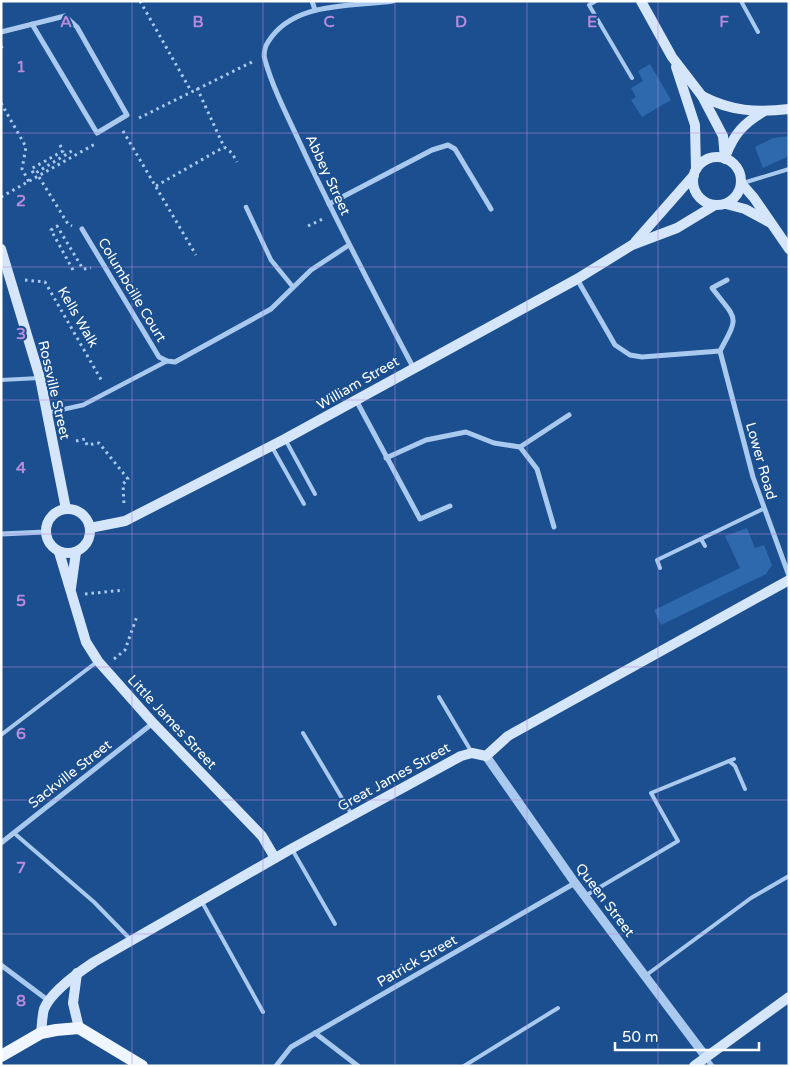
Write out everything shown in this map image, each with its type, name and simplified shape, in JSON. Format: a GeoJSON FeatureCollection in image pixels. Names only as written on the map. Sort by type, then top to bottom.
{"type":"FeatureCollection","features":[{"type":"Feature","properties":{"kind":"main road"},"geometry":{"type":"LineString","coordinates":[[641,1],[672,56],[702,96],[722,136],[725,159]]}},
{"type":"Feature","properties":{"kind":"main road"},"geometry":{"type":"LineString","coordinates":[[672,56],[695,125],[695,189],[698,195],[702,200],[715,205],[726,204],[745,209],[770,222]]}},
{"type":"Feature","properties":{"kind":"main road"},"geometry":{"type":"LineString","coordinates":[[702,96],[721,106],[763,112],[789,109]]}},
{"type":"Feature","properties":{"kind":"main road"},"geometry":{"type":"LineString","coordinates":[[725,159],[737,132],[747,121],[763,112]]}},
{"type":"Feature","properties":{"kind":"main road"},"geometry":{"type":"LineString","coordinates":[[695,172],[706,160],[725,159],[737,168],[741,184],[754,198],[789,249]]}},
{"type":"Feature","properties":{"kind":"main road","name":"William Street"},"geometry":{"type":"LineString","coordinates":[[632,245],[664,212],[695,172]]}},
{"type":"Feature","properties":{"kind":"main road"},"geometry":{"type":"LineString","coordinates":[[726,204],[736,196],[741,184]]}},
{"type":"Feature","properties":{"kind":"main road","name":"William Street"},"geometry":{"type":"LineString","coordinates":[[90,528],[126,521],[272,446],[576,279],[632,245],[677,228],[715,205]]}},
{"type":"Feature","properties":{"kind":"main road","name":"Rossville Street"},"geometry":{"type":"LineString","coordinates":[[1,249],[12,280],[40,378],[66,509]]}},
{"type":"Feature","properties":{"kind":"main road"},"geometry":{"type":"LineString","coordinates":[[66,509],[81,514],[90,528],[86,544],[76,552],[58,552],[50,545],[45,532],[48,520],[52,515],[66,509]]}},
{"type":"Feature","properties":{"kind":"main road","name":"Little James Street"},"geometry":{"type":"LineString","coordinates":[[58,552],[86,642],[101,665],[152,723],[262,836],[276,858]]}},
{"type":"Feature","properties":{"kind":"main road","name":"Little James Street"},"geometry":{"type":"LineString","coordinates":[[71,594],[76,552]]}},
{"type":"Feature","properties":{"kind":"main road"},"geometry":{"type":"LineString","coordinates":[[486,756],[508,736],[789,580]]}},
{"type":"Feature","properties":{"kind":"main road","name":"Great James Street"},"geometry":{"type":"LineString","coordinates":[[41,1033],[44,1010],[49,1001],[77,973],[201,900],[460,756],[472,753],[486,756]]}},
{"type":"Feature","properties":{"kind":"main road"},"geometry":{"type":"LineString","coordinates":[[77,973],[73,1003],[79,1028]]}},
{"type":"Feature","properties":{"kind":"main road"},"geometry":{"type":"LineString","coordinates":[[694,1066],[709,1062],[789,997]]}},
{"type":"Feature","properties":{"kind":"main road"},"geometry":{"type":"LineString","coordinates":[[1,1056],[41,1033],[79,1028],[142,1066]]}},
{"type":"Feature","properties":{"kind":"street"},"geometry":{"type":"LineString","coordinates":[[312,1],[315,10]]}},
{"type":"Feature","properties":{"kind":"street","name":"Abbey Street"},"geometry":{"type":"LineString","coordinates":[[392,1],[315,10],[278,27],[266,44],[264,57],[277,92],[329,204],[414,367]]}},
{"type":"Feature","properties":{"kind":"street"},"geometry":{"type":"LineString","coordinates":[[1,32],[32,24],[65,16],[77,27],[128,115],[97,133],[32,24]]}},
{"type":"Feature","properties":{"kind":"street"},"geometry":{"type":"LineString","coordinates":[[329,204],[432,150],[448,145],[455,149],[491,209]]}},
{"type":"Feature","properties":{"kind":"street"},"geometry":{"type":"LineString","coordinates":[[246,207],[271,260],[293,287]]}},
{"type":"Feature","properties":{"kind":"street","name":"Columbcille Court"},"geometry":{"type":"LineString","coordinates":[[82,229],[159,357],[175,362],[271,309],[311,270],[349,245]]}},
{"type":"Feature","properties":{"kind":"street"},"geometry":{"type":"LineString","coordinates":[[576,279],[615,346],[630,355],[642,357],[720,350],[734,326],[734,317],[712,288],[727,280]]}},
{"type":"Feature","properties":{"kind":"street","name":"Lower Road"},"geometry":{"type":"LineString","coordinates":[[720,350],[752,477],[789,576]]}},
{"type":"Feature","properties":{"kind":"street"},"geometry":{"type":"LineString","coordinates":[[47,413],[83,405],[167,361]]}},
{"type":"Feature","properties":{"kind":"street"},"geometry":{"type":"LineString","coordinates":[[356,400],[420,520],[450,506]]}},
{"type":"Feature","properties":{"kind":"street"},"geometry":{"type":"LineString","coordinates":[[520,447],[569,415]]}},
{"type":"Feature","properties":{"kind":"street"},"geometry":{"type":"LineString","coordinates":[[386,458],[426,440],[466,432],[494,443],[520,447],[538,468],[554,527]]}},
{"type":"Feature","properties":{"kind":"street"},"geometry":{"type":"LineString","coordinates":[[1,534],[45,532]]}},
{"type":"Feature","properties":{"kind":"street","name":"Sackville Street"},"geometry":{"type":"LineString","coordinates":[[1,843],[152,723]]}},
{"type":"Feature","properties":{"kind":"street","name":"Queen Street"},"geometry":{"type":"LineString","coordinates":[[486,756],[575,883],[709,1062]]}},
{"type":"Feature","properties":{"kind":"street","name":"Patrick Street"},"geometry":{"type":"LineString","coordinates":[[276,1066],[291,1047],[575,883]]}},
{"type":"Feature","properties":{"kind":"street"},"geometry":{"type":"LineString","coordinates":[[1,966],[49,1001]]}},
{"type":"Feature","properties":{"kind":"street"},"geometry":{"type":"LineString","coordinates":[[314,1033],[358,1066]]}},
{"type":"Feature","properties":{"kind":"lane"},"geometry":{"type":"LineString","coordinates":[[596,1],[588,3],[632,78]]}},
{"type":"Feature","properties":{"kind":"lane"},"geometry":{"type":"LineString","coordinates":[[741,1],[758,32]]}},
{"type":"Feature","properties":{"kind":"lane"},"geometry":{"type":"LineString","coordinates":[[741,184],[789,169]]}},
{"type":"Feature","properties":{"kind":"lane"},"geometry":{"type":"LineString","coordinates":[[1,380],[40,378]]}},
{"type":"Feature","properties":{"kind":"lane"},"geometry":{"type":"LineString","coordinates":[[285,439],[315,494]]}},
{"type":"Feature","properties":{"kind":"lane"},"geometry":{"type":"LineString","coordinates":[[272,446],[304,504]]}},
{"type":"Feature","properties":{"kind":"lane"},"geometry":{"type":"LineString","coordinates":[[660,568],[657,560],[763,509]]}},
{"type":"Feature","properties":{"kind":"lane"},"geometry":{"type":"LineString","coordinates":[[701,539],[705,546]]}},
{"type":"Feature","properties":{"kind":"lane"},"geometry":{"type":"LineString","coordinates":[[2,732],[101,665]]}},
{"type":"Feature","properties":{"kind":"lane"},"geometry":{"type":"LineString","coordinates":[[439,697],[472,753]]}},
{"type":"Feature","properties":{"kind":"lane"},"geometry":{"type":"LineString","coordinates":[[304,733],[352,815]]}},
{"type":"Feature","properties":{"kind":"lane"},"geometry":{"type":"LineString","coordinates":[[585,896],[678,841],[651,793],[734,759]]}},
{"type":"Feature","properties":{"kind":"lane"},"geometry":{"type":"LineString","coordinates":[[728,761],[734,766],[745,789]]}},
{"type":"Feature","properties":{"kind":"lane"},"geometry":{"type":"LineString","coordinates":[[14,833],[94,902],[131,940]]}},
{"type":"Feature","properties":{"kind":"lane"},"geometry":{"type":"LineString","coordinates":[[292,849],[335,924]]}},
{"type":"Feature","properties":{"kind":"lane"},"geometry":{"type":"LineString","coordinates":[[645,976],[751,898],[789,876]]}},
{"type":"Feature","properties":{"kind":"lane"},"geometry":{"type":"LineString","coordinates":[[201,900],[263,1012]]}},
{"type":"Feature","properties":{"kind":"lane"},"geometry":{"type":"LineString","coordinates":[[464,1066],[558,1008]]}},
{"type":"Feature","properties":{"kind":"path"},"geometry":{"type":"LineString","coordinates":[[140,1],[191,91]]}},
{"type":"Feature","properties":{"kind":"path"},"geometry":{"type":"LineString","coordinates":[[197,88],[224,146],[232,153],[237,162]]}},
{"type":"Feature","properties":{"kind":"path"},"geometry":{"type":"LineString","coordinates":[[1,104],[26,147],[22,169],[29,182]]}},
{"type":"Feature","properties":{"kind":"path"},"geometry":{"type":"LineString","coordinates":[[122,128],[196,255]]}},
{"type":"Feature","properties":{"kind":"path"},"geometry":{"type":"LineString","coordinates":[[60,145],[63,151],[31,169],[34,174],[75,150]]}},
{"type":"Feature","properties":{"kind":"path"},"geometry":{"type":"LineString","coordinates":[[156,186],[224,146]]}},
{"type":"Feature","properties":{"kind":"path"},"geometry":{"type":"LineString","coordinates":[[39,177],[68,224],[82,229]]}},
{"type":"Feature","properties":{"kind":"path"},"geometry":{"type":"LineString","coordinates":[[308,226],[334,214]]}},
{"type":"Feature","properties":{"kind":"path"},"geometry":{"type":"LineString","coordinates":[[73,270],[51,230],[57,226],[83,269],[104,266]]}},
{"type":"Feature","properties":{"kind":"path","name":"Kells Walk"},"geometry":{"type":"LineString","coordinates":[[12,280],[45,282],[108,392]]}},
{"type":"Feature","properties":{"kind":"path"},"geometry":{"type":"LineString","coordinates":[[76,441],[85,439],[87,446],[99,443],[128,479],[123,484],[126,521]]}},
{"type":"Feature","properties":{"kind":"path"},"geometry":{"type":"LineString","coordinates":[[71,594],[124,590]]}},
{"type":"Feature","properties":{"kind":"path"},"geometry":{"type":"LineString","coordinates":[[101,665],[125,650],[137,616]]}},
{"type":"Feature","properties":{"kind":"shaded area"},"geometry":{"type":"Polygon","coordinates":[[[650,64],[671,100],[642,117],[631,100],[636,97],[631,88],[643,81],[638,71],[650,64]]]}},
{"type":"Feature","properties":{"kind":"shaded area"},"geometry":{"type":"Polygon","coordinates":[[[789,136],[789,156],[763,168],[755,147],[773,138],[789,136]]]}},
{"type":"Feature","properties":{"kind":"shaded area"},"geometry":{"type":"Polygon","coordinates":[[[747,528],[755,548],[764,545],[772,565],[766,574],[661,625],[654,610],[740,568],[725,536],[747,528]]]}}]}
